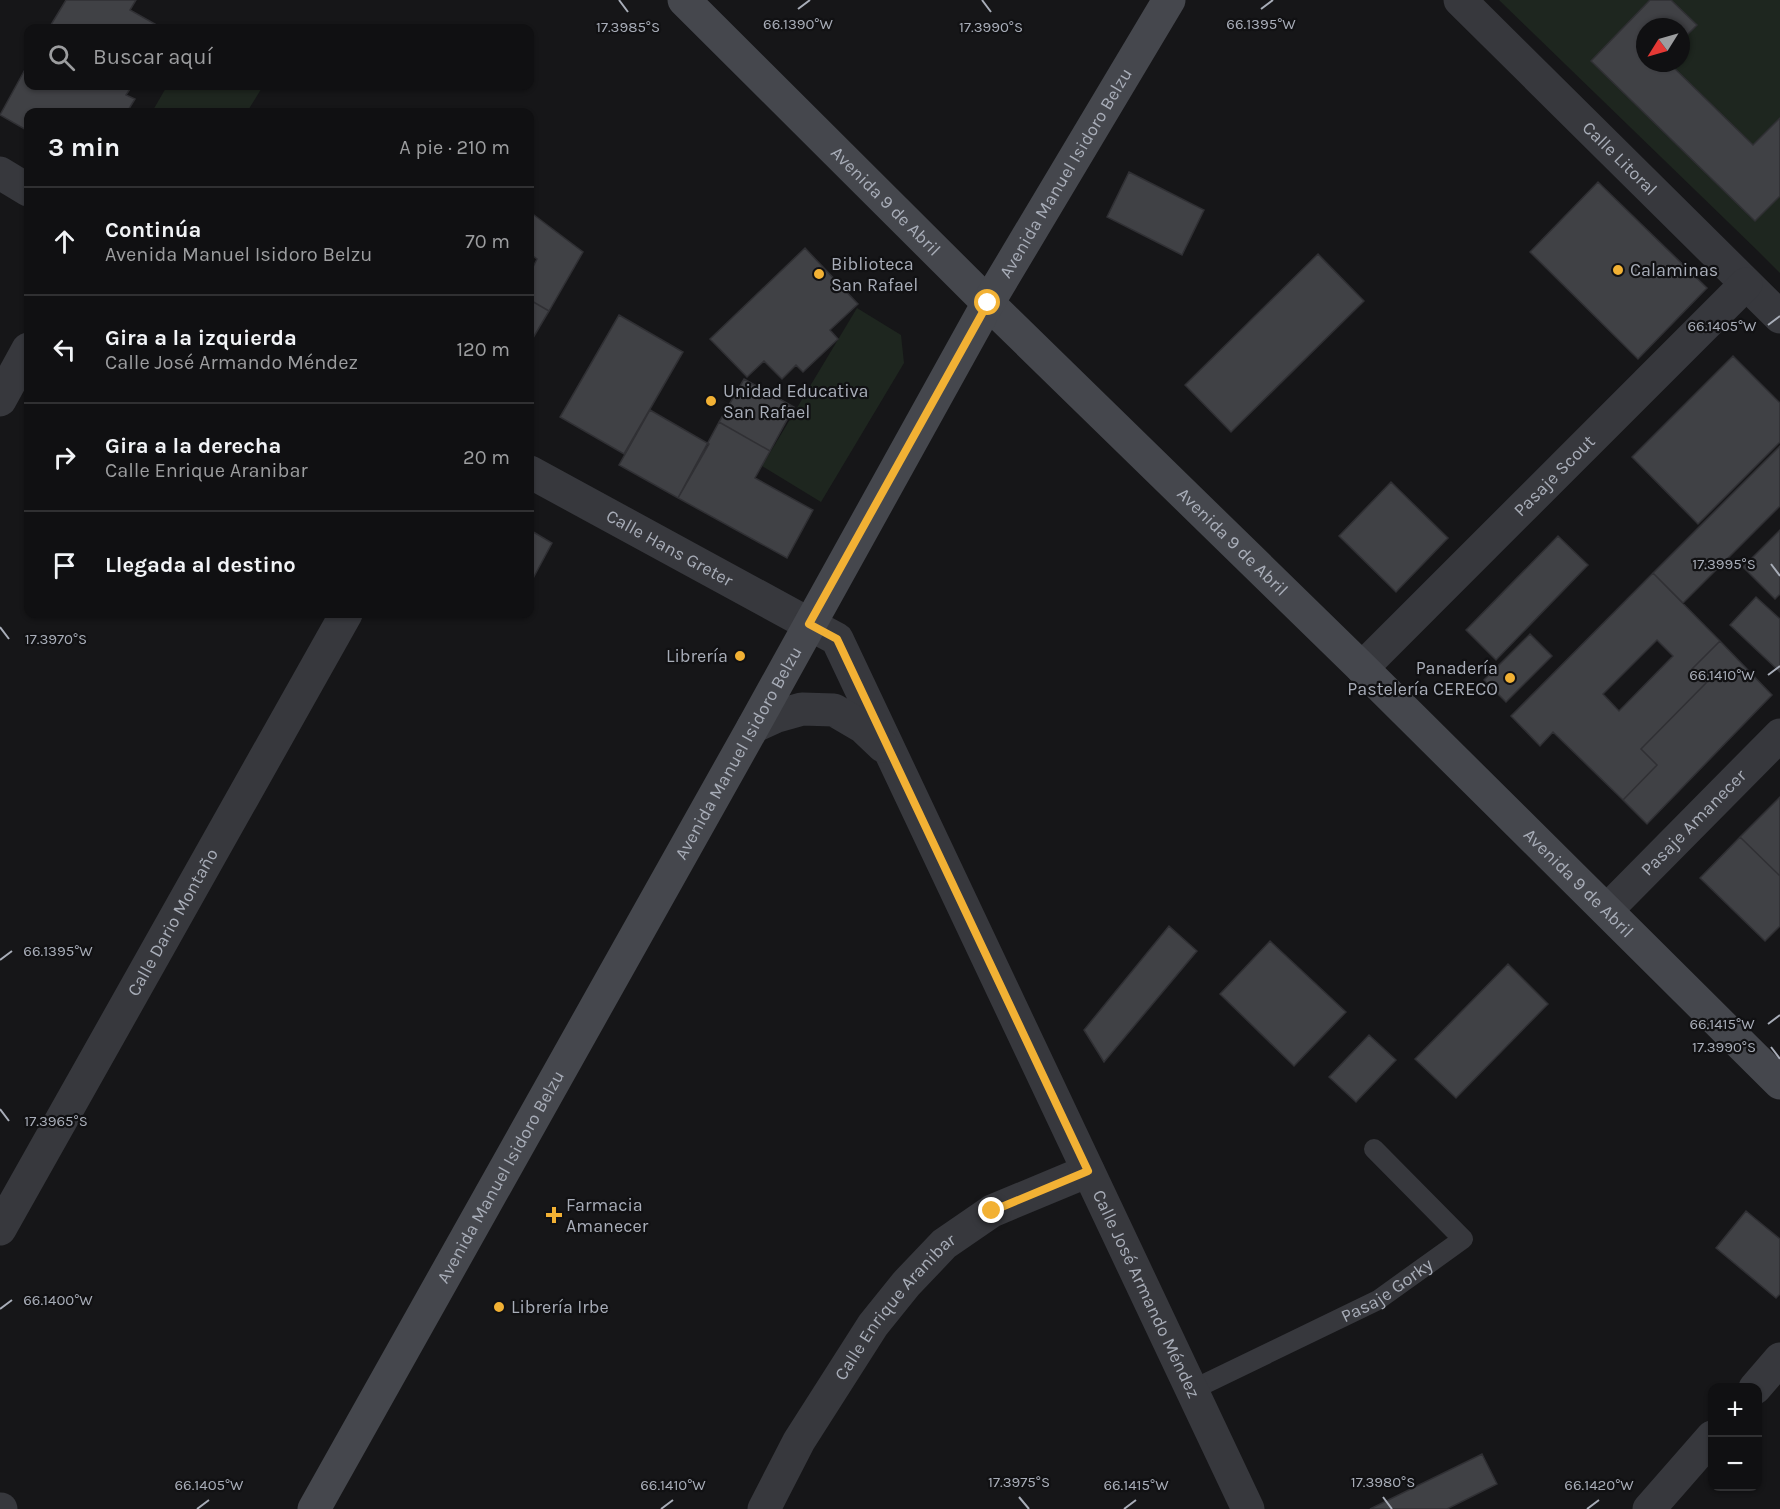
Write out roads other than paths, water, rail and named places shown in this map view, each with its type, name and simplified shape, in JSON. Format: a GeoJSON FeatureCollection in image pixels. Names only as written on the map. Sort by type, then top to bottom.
{"type":"FeatureCollection","features":[{"type":"Feature","properties":{"kind":"main road","name":"Avenida 9 de Abril"},"geometry":{"type":"LineString","coordinates":[[684,0],[988,303],[1362,668],[1780,1083]]}},
{"type":"Feature","properties":{"kind":"main road","name":"Avenida Manuel Isidoro Belzu"},"geometry":{"type":"LineString","coordinates":[[314,1509],[988,303],[1169,0]]}},
{"type":"Feature","properties":{"kind":"street","name":"Calle Litoral"},"geometry":{"type":"LineString","coordinates":[[1460,0],[1780,317]]}},
{"type":"Feature","properties":{"kind":"street"},"geometry":{"type":"LineString","coordinates":[[0,173],[24,188]]}},
{"type":"Feature","properties":{"kind":"street","name":"Pasaje Scout"},"geometry":{"type":"LineString","coordinates":[[1362,668],[1746,284]]}},
{"type":"Feature","properties":{"kind":"street"},"geometry":{"type":"LineString","coordinates":[[0,400],[24,356]]}},
{"type":"Feature","properties":{"kind":"street","name":"Calle Hans Greter"},"geometry":{"type":"LineString","coordinates":[[534,474],[809,624]]}},
{"type":"Feature","properties":{"kind":"street","name":"Calle Dario Montaño"},"geometry":{"type":"LineString","coordinates":[[0,1228],[344,618]]}},
{"type":"Feature","properties":{"kind":"street","name":"Calle José Armando Méndez"},"geometry":{"type":"LineString","coordinates":[[809,624],[837,639],[1248,1509]]}},
{"type":"Feature","properties":{"kind":"street","name":"Calle José Armando Méndez"},"geometry":{"type":"LineString","coordinates":[[753,726],[802,709],[834,710],[862,727],[890,752]]}},
{"type":"Feature","properties":{"kind":"street","name":"Pasaje Amanecer"},"geometry":{"type":"LineString","coordinates":[[1607,910],[1780,735]]}},
{"type":"Feature","properties":{"kind":"street","name":"Calle Enrique Aranibar"},"geometry":{"type":"LineString","coordinates":[[764,1509],[799,1441],[873,1326],[906,1284],[944,1244],[992,1211],[1088,1171]]}},
{"type":"Feature","properties":{"kind":"street"},"geometry":{"type":"LineString","coordinates":[[1759,1383],[1780,1359]]}},
{"type":"Feature","properties":{"kind":"street"},"geometry":{"type":"LineString","coordinates":[[1649,1509],[1708,1443]]}},
{"type":"Feature","properties":{"kind":"lane","name":"Pasaje Gorky"},"geometry":{"type":"LineString","coordinates":[[1192,1390],[1378,1300],[1463,1239],[1374,1149]]}},
{"type":"Feature","properties":{"kind":"place","name":"Calaminas"},"geometry":{"type":"Point","coordinates":[1618,270]}},
{"type":"Feature","properties":{"kind":"place","name":"Biblioteca San Rafael"},"geometry":{"type":"Point","coordinates":[819,274]}},
{"type":"Feature","properties":{"kind":"place","name":"Unidad Educativa San Rafael"},"geometry":{"type":"Point","coordinates":[711,401]}},
{"type":"Feature","properties":{"kind":"place","name":"Librería"},"geometry":{"type":"Point","coordinates":[740,656]}},
{"type":"Feature","properties":{"kind":"place","name":"Panadería Pastelería CERECO"},"geometry":{"type":"Point","coordinates":[1510,678]}},
{"type":"Feature","properties":{"kind":"place","name":"Farmacia Amanecer"},"geometry":{"type":"Point","coordinates":[554,1215]}},
{"type":"Feature","properties":{"kind":"place","name":"Librería Irbe"},"geometry":{"type":"Point","coordinates":[499,1307]}}]}
